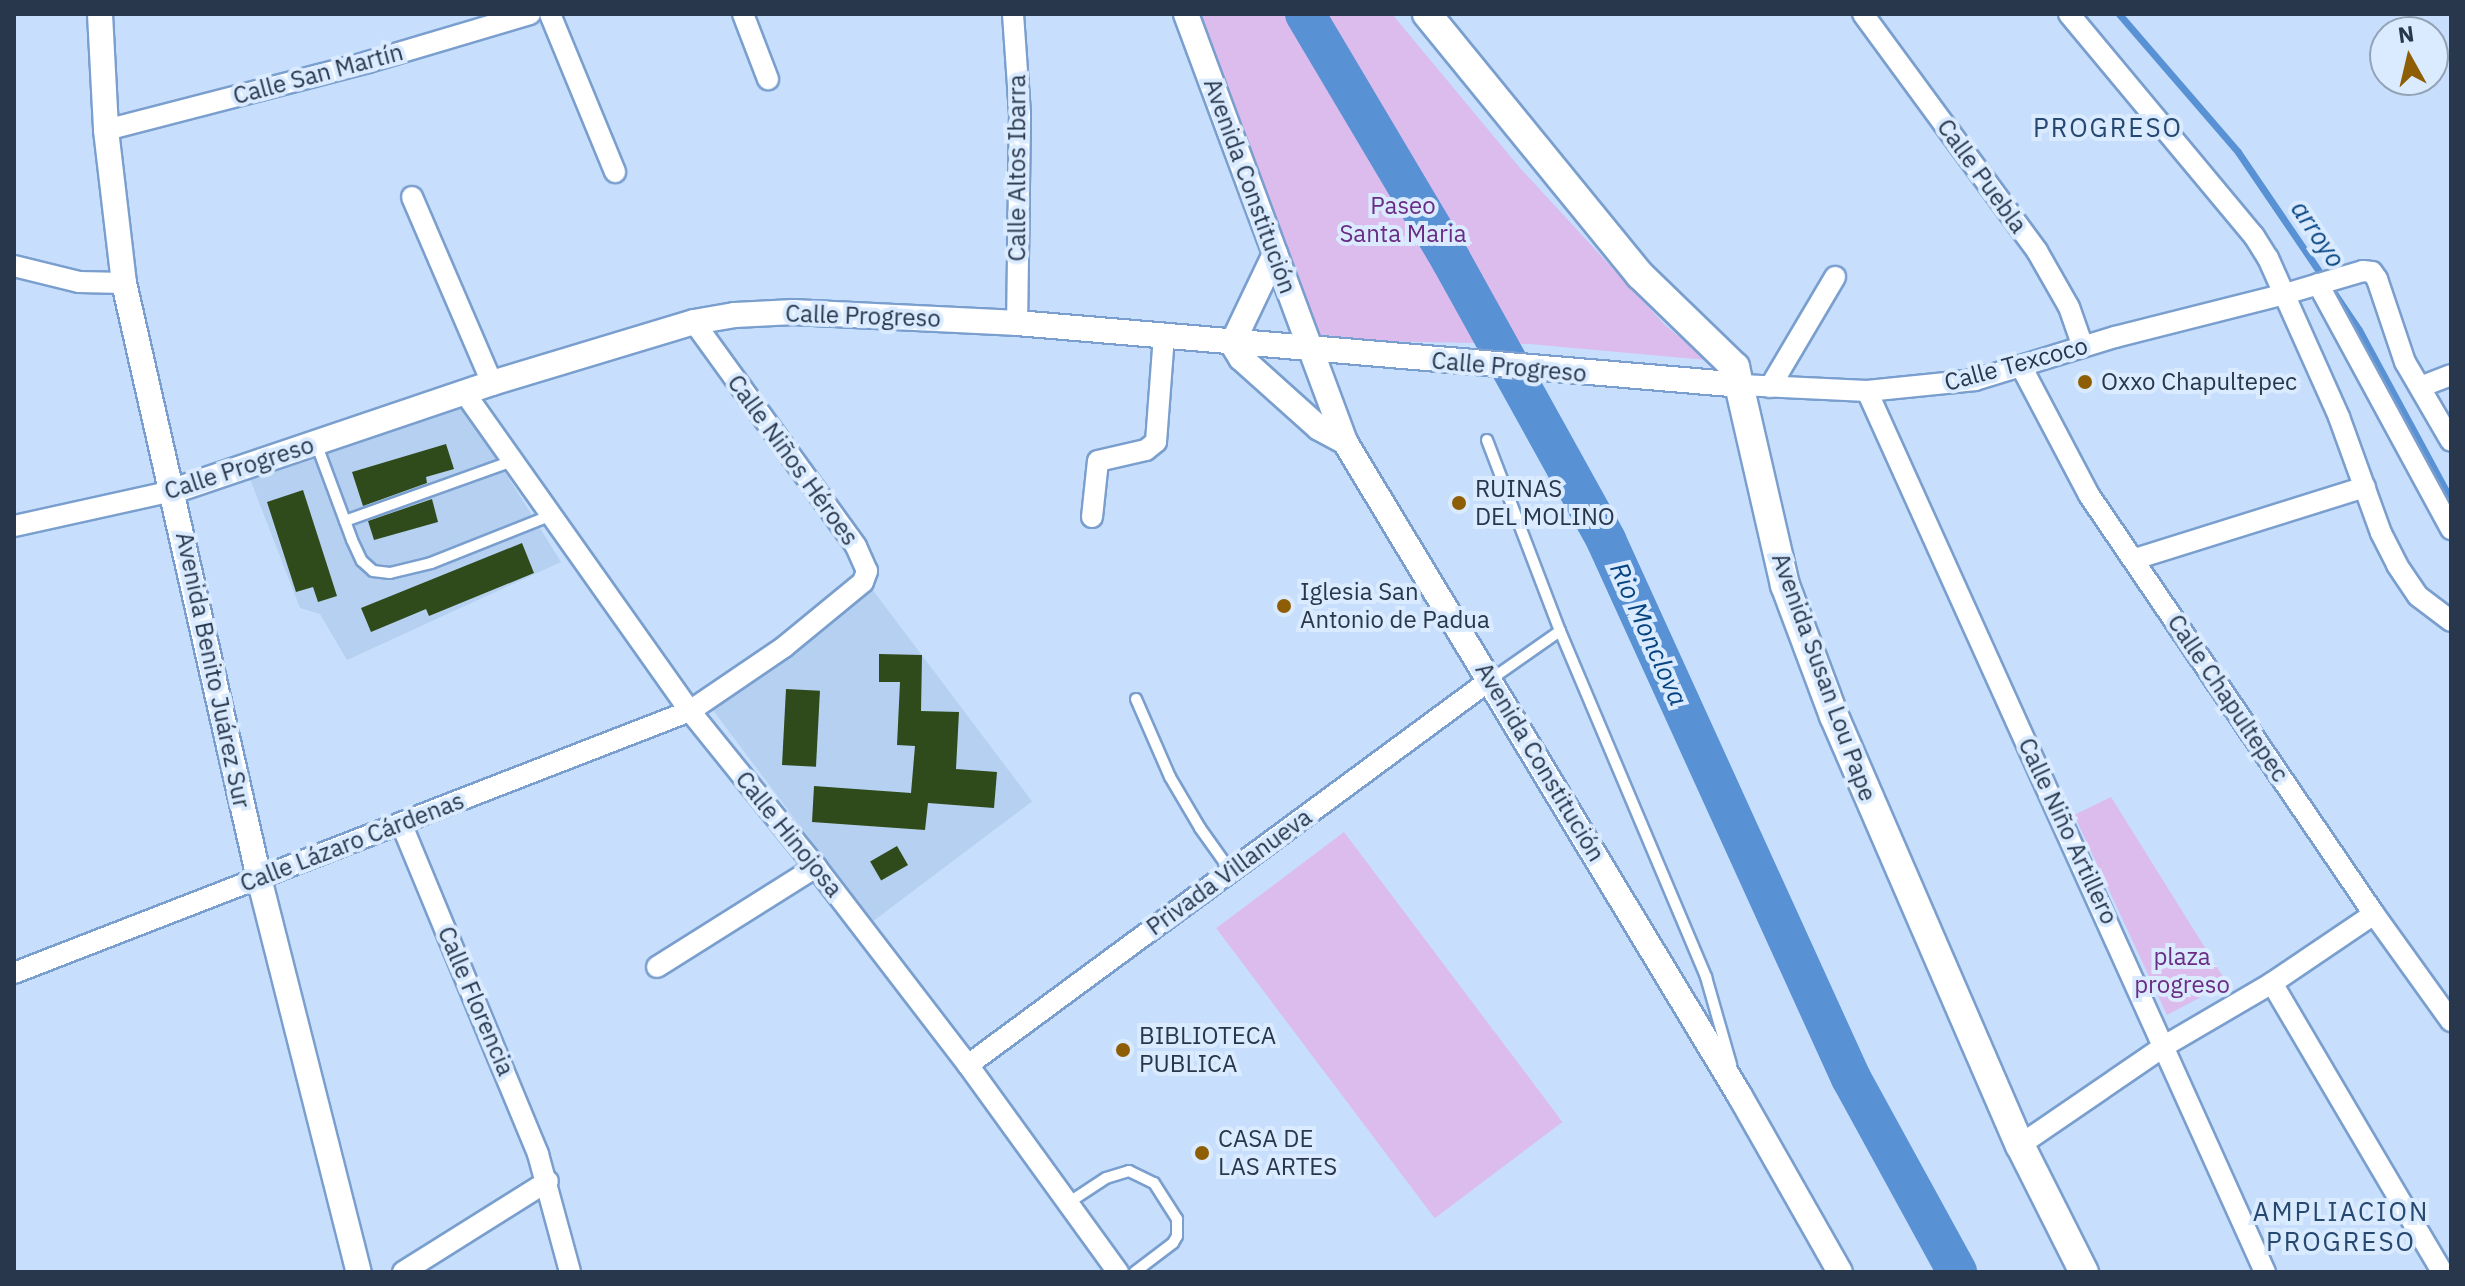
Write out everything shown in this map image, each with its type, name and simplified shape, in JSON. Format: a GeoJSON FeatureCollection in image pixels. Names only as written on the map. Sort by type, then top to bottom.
{"type":"FeatureCollection","features":[{"type":"Feature","properties":{"kind":"main road","name":"Avenida Susan Lou Pape"},"geometry":{"type":"LineString","coordinates":[[1434,16],[1640,275],[1729,357],[1741,385],[1785,585],[1834,716],[2020,1145],[2084,1272]]}},
{"type":"Feature","properties":{"kind":"street","name":"Avenida Benito Juárez Sur"},"geometry":{"type":"LineString","coordinates":[[100,14],[106,130],[124,283],[259,878],[359,1272]]}},
{"type":"Feature","properties":{"kind":"street","name":"Calle San Martín"},"geometry":{"type":"LineString","coordinates":[[106,130],[368,62],[530,14]]}},
{"type":"Feature","properties":{"kind":"street"},"geometry":{"type":"LineString","coordinates":[[550,14],[615,172]]}},
{"type":"Feature","properties":{"kind":"street"},"geometry":{"type":"LineString","coordinates":[[743,14],[768,79]]}},
{"type":"Feature","properties":{"kind":"street","name":"Calle Altos Ibarra"},"geometry":{"type":"LineString","coordinates":[[1013,14],[1020,114],[1017,323]]}},
{"type":"Feature","properties":{"kind":"street","name":"Avenida Constitución"},"geometry":{"type":"LineString","coordinates":[[1186,14],[1345,442],[1740,1096],[1840,1272]]}},
{"type":"Feature","properties":{"kind":"street","name":"Calle Puebla"},"geometry":{"type":"LineString","coordinates":[[1863,14],[2037,251],[2069,307],[2083,347]]}},
{"type":"Feature","properties":{"kind":"street"},"geometry":{"type":"LineString","coordinates":[[2069,14],[2254,236],[2285,294],[2339,417],[2397,565],[2418,596],[2451,621]]}},
{"type":"Feature","properties":{"kind":"street"},"geometry":{"type":"LineString","coordinates":[[412,197],[492,383]]}},
{"type":"Feature","properties":{"kind":"street"},"geometry":{"type":"LineString","coordinates":[[1275,254],[1232,342],[1241,358],[1319,428],[1345,442]]}},
{"type":"Feature","properties":{"kind":"street"},"geometry":{"type":"LineString","coordinates":[[14,266],[79,282],[124,283]]}},
{"type":"Feature","properties":{"kind":"street","name":"Calle Texcoco"},"geometry":{"type":"LineString","coordinates":[[1741,385],[1867,391],[1975,380],[2083,347],[2285,294],[2349,273],[2372,272],[2396,340],[2420,387]]}},
{"type":"Feature","properties":{"kind":"street"},"geometry":{"type":"LineString","coordinates":[[1770,387],[1835,277]]}},
{"type":"Feature","properties":{"kind":"street"},"geometry":{"type":"LineString","coordinates":[[2318,284],[2451,529]]}},
{"type":"Feature","properties":{"kind":"street","name":"Calle Progreso"},"geometry":{"type":"LineString","coordinates":[[14,526],[173,491],[492,383],[694,322],[735,315],[794,312],[1017,323],[1383,357],[1741,385]]}},
{"type":"Feature","properties":{"kind":"street","name":"Calle Niños Héroes"},"geometry":{"type":"LineString","coordinates":[[690,711],[784,647],[867,576],[856,546],[694,322]]}},
{"type":"Feature","properties":{"kind":"street"},"geometry":{"type":"LineString","coordinates":[[1092,517],[1098,461],[1146,450],[1156,442],[1164,335]]}},
{"type":"Feature","properties":{"kind":"street","name":"Calle Chapultepec"},"geometry":{"type":"LineString","coordinates":[[2021,366],[2089,495],[2374,914],[2451,1021]]}},
{"type":"Feature","properties":{"kind":"street"},"geometry":{"type":"LineString","coordinates":[[2451,375],[2420,387],[2451,441]]}},
{"type":"Feature","properties":{"kind":"street","name":"Calle Niño Artillero"},"geometry":{"type":"LineString","coordinates":[[1867,391],[2166,1045],[2265,1272]]}},
{"type":"Feature","properties":{"kind":"street","name":"Calle Hinojosa"},"geometry":{"type":"LineString","coordinates":[[464,392],[510,462],[690,711],[816,867],[968,1065],[1118,1272]]}},
{"type":"Feature","properties":{"kind":"street"},"geometry":{"type":"LineString","coordinates":[[2135,559],[2365,487]]}},
{"type":"Feature","properties":{"kind":"street","name":"Privada Villanueva"},"geometry":{"type":"LineString","coordinates":[[968,1065],[1490,680]]}},
{"type":"Feature","properties":{"kind":"street","name":"Calle Lázaro Cárdenas"},"geometry":{"type":"LineString","coordinates":[[14,973],[690,711]]}},
{"type":"Feature","properties":{"kind":"street","name":"Calle Florencia"},"geometry":{"type":"LineString","coordinates":[[401,823],[548,1181],[570,1272]]}},
{"type":"Feature","properties":{"kind":"street"},"geometry":{"type":"LineString","coordinates":[[657,967],[816,867]]}},
{"type":"Feature","properties":{"kind":"street"},"geometry":{"type":"LineString","coordinates":[[2020,1145],[2166,1045],[2272,983],[2374,914]]}},
{"type":"Feature","properties":{"kind":"street"},"geometry":{"type":"LineString","coordinates":[[2272,983],[2442,1272]]}},
{"type":"Feature","properties":{"kind":"street"},"geometry":{"type":"LineString","coordinates":[[403,1272],[548,1181]]}},
{"type":"Feature","properties":{"kind":"lane"},"geometry":{"type":"LineString","coordinates":[[1487,440],[1560,631],[1706,977],[1740,1096]]}},
{"type":"Feature","properties":{"kind":"lane"},"geometry":{"type":"LineString","coordinates":[[316,443],[362,561],[373,571],[390,573],[431,563],[549,516]]}},
{"type":"Feature","properties":{"kind":"lane"},"geometry":{"type":"LineString","coordinates":[[345,521],[510,462]]}},
{"type":"Feature","properties":{"kind":"lane"},"geometry":{"type":"LineString","coordinates":[[1490,680],[1560,631]]}},
{"type":"Feature","properties":{"kind":"lane"},"geometry":{"type":"LineString","coordinates":[[1136,699],[1170,777],[1200,828],[1230,870]]}},
{"type":"Feature","properties":{"kind":"lane"},"geometry":{"type":"LineString","coordinates":[[1068,1203],[1117,1173],[1141,1174],[1154,1183],[1177,1219],[1177,1236],[1173,1243],[1135,1272]]}},
{"type":"Feature","properties":{"kind":"shaded area"},"geometry":{"type":"Polygon","coordinates":[[[462,403],[561,562],[347,660],[320,614],[300,608],[250,479],[462,403]]]}},
{"type":"Feature","properties":{"kind":"shaded area"},"geometry":{"type":"Polygon","coordinates":[[[872,589],[1032,801],[872,922],[712,709],[872,589]]]}},
{"type":"Feature","properties":{"kind":"green space","name":"Paseo Santa Maria"},"geometry":{"type":"Polygon","coordinates":[[[1194,14],[1392,14],[1520,168],[1665,325],[1707,360],[1529,344],[1322,340],[1259,189],[1194,14]]]}},
{"type":"Feature","properties":{"kind":"green space","name":"plaza progreso"},"geometry":{"type":"Polygon","coordinates":[[[2111,797],[2227,983],[2167,1015],[2074,815],[2111,797]]]}},
{"type":"Feature","properties":{"kind":"green space"},"geometry":{"type":"Polygon","coordinates":[[[1344,832],[1562,1122],[1435,1218],[1216,928],[1344,832]]]}},
{"type":"Feature","properties":{"kind":"building"},"geometry":{"type":"Polygon","coordinates":[[[446,444],[454,469],[426,477],[427,483],[363,506],[352,472],[446,444]]]}},
{"type":"Feature","properties":{"kind":"building"},"geometry":{"type":"Polygon","coordinates":[[[303,490],[337,596],[318,602],[313,587],[296,592],[267,502],[303,490]]]}},
{"type":"Feature","properties":{"kind":"building"},"geometry":{"type":"Polygon","coordinates":[[[432,499],[438,522],[374,540],[368,521],[432,499]]]}},
{"type":"Feature","properties":{"kind":"building"},"geometry":{"type":"Polygon","coordinates":[[[522,543],[534,573],[429,616],[426,609],[371,632],[361,608],[522,543]]]}},
{"type":"Feature","properties":{"kind":"building"},"geometry":{"type":"Polygon","coordinates":[[[879,654],[922,655],[921,711],[959,712],[956,769],[997,772],[994,808],[928,803],[925,830],[812,822],[814,786],[911,793],[915,746],[897,745],[900,682],[879,682],[879,654]]]}},
{"type":"Feature","properties":{"kind":"building"},"geometry":{"type":"Polygon","coordinates":[[[786,689],[820,691],[816,767],[782,765],[786,689]]]}},
{"type":"Feature","properties":{"kind":"building"},"geometry":{"type":"Polygon","coordinates":[[[897,846],[908,865],[881,881],[870,861],[897,846]]]}},
{"type":"Feature","properties":{"kind":"waterway","name":"Rio Monclova"},"geometry":{"type":"LineString","coordinates":[[1305,14],[1451,260],[1606,540],[1851,1078],[1957,1272]]}},
{"type":"Feature","properties":{"kind":"waterway","name":"arroyo"},"geometry":{"type":"LineString","coordinates":[[2119,14],[2238,152],[2325,280]]}},
{"type":"Feature","properties":{"kind":"waterway","name":"arroyo"},"geometry":{"type":"LineString","coordinates":[[2332,290],[2359,330],[2451,500]]}},
{"type":"Feature","properties":{"kind":"place","name":"Oxxo Chapultepec"},"geometry":{"type":"Point","coordinates":[2085,382]}},
{"type":"Feature","properties":{"kind":"place","name":"RUINAS DEL MOLINO"},"geometry":{"type":"Point","coordinates":[1459,503]}},
{"type":"Feature","properties":{"kind":"place","name":"Iglesia San Antonio de Padua"},"geometry":{"type":"Point","coordinates":[1284,606]}},
{"type":"Feature","properties":{"kind":"place","name":"BIBLIOTECA PUBLICA"},"geometry":{"type":"Point","coordinates":[1123,1050]}},
{"type":"Feature","properties":{"kind":"place","name":"CASA DE LAS ARTES"},"geometry":{"type":"Point","coordinates":[1202,1153]}},
{"type":"Feature","properties":{"kind":"district","name":"PROGRESO"},"geometry":{"type":"Point","coordinates":[2108,128]}},
{"type":"Feature","properties":{"kind":"district","name":"AMPLIACION PROGRESO"},"geometry":{"type":"Point","coordinates":[2341,1227]}}]}
